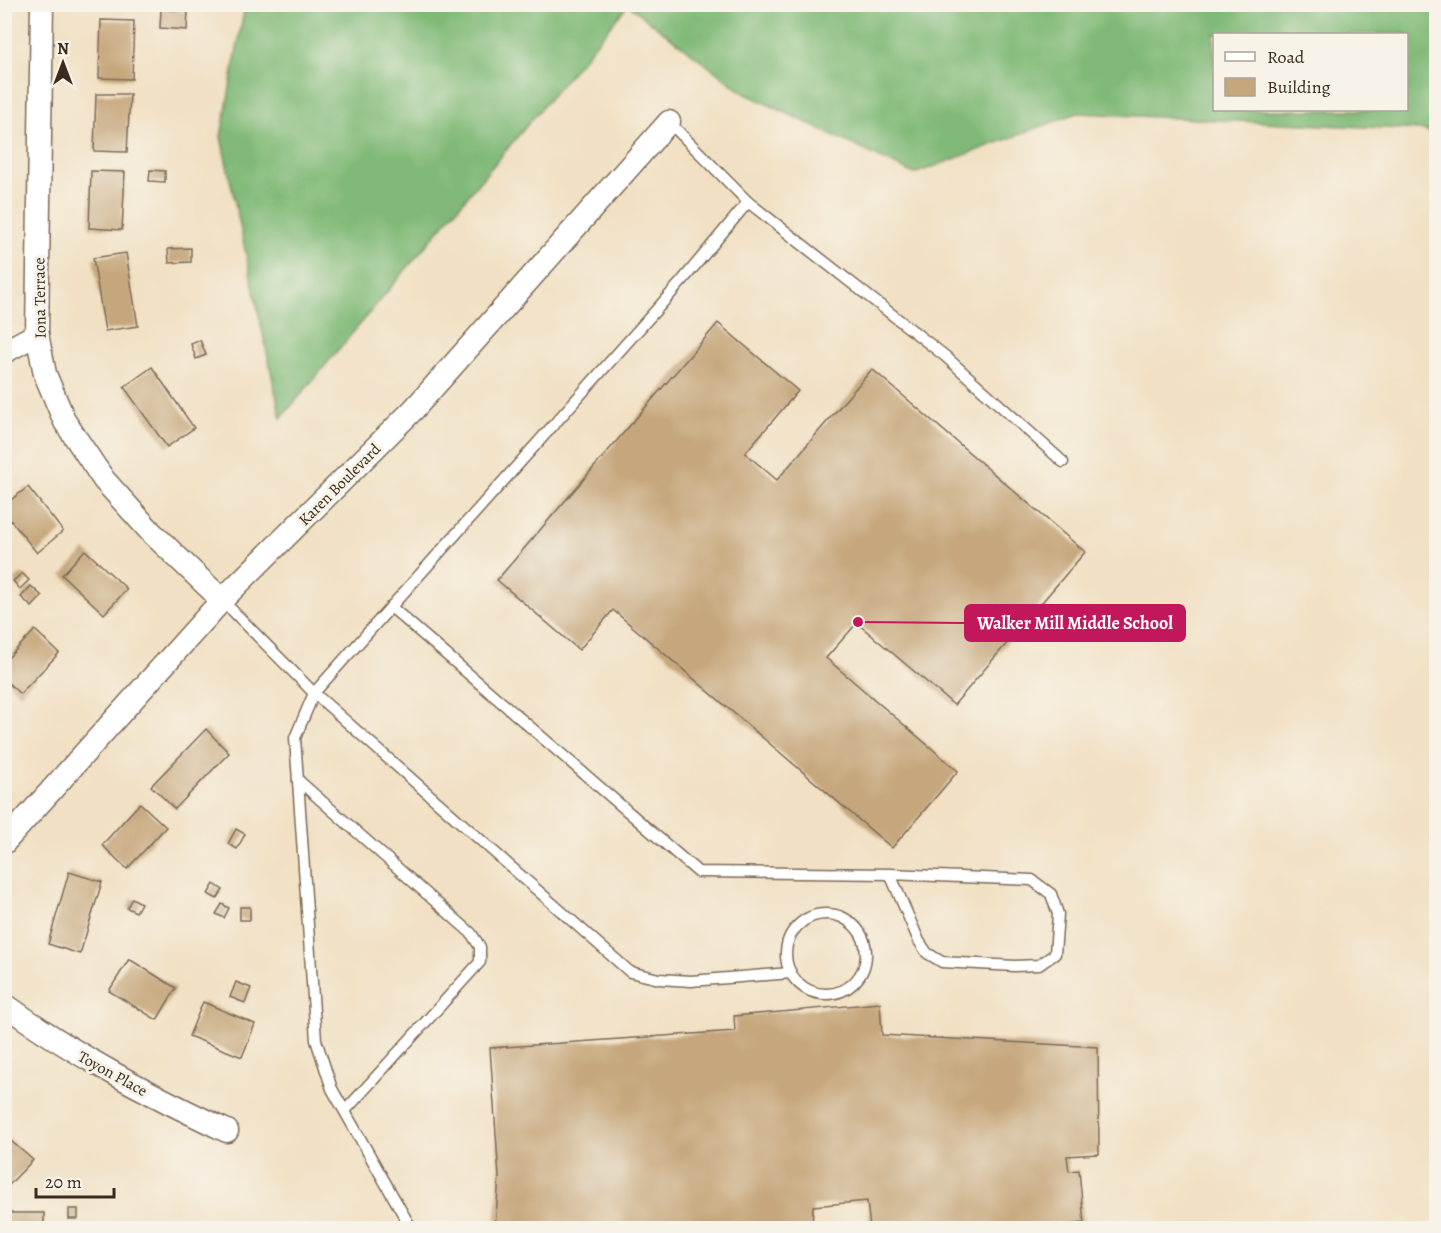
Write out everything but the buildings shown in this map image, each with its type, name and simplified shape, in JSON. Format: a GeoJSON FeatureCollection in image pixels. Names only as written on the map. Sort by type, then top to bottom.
{"type":"FeatureCollection","features":[{"type":"Feature","properties":{"kind":"street","name":"Iona Terrace"},"geometry":{"type":"LineString","coordinates":[[42,4],[37,334],[45,374],[65,422],[104,480],[151,532],[222,600]]}},
{"type":"Feature","properties":{"kind":"street","name":"Karen Boulevard"},"geometry":{"type":"LineString","coordinates":[[4,843],[222,600],[414,409],[669,122]]}},
{"type":"Feature","properties":{"kind":"street"},"geometry":{"type":"LineString","coordinates":[[4,352],[37,334]]}},
{"type":"Feature","properties":{"kind":"street","name":"Toyon Place"},"geometry":{"type":"LineString","coordinates":[[4,1004],[75,1052],[159,1099],[227,1131]]}},
{"type":"Feature","properties":{"kind":"lane"},"geometry":{"type":"LineString","coordinates":[[669,122],[748,202],[945,356],[1063,462]]}},
{"type":"Feature","properties":{"kind":"lane"},"geometry":{"type":"LineString","coordinates":[[411,1228],[332,1089],[316,1040],[295,738],[314,693],[674,290],[748,202]]}},
{"type":"Feature","properties":{"kind":"lane"},"geometry":{"type":"LineString","coordinates":[[222,600],[314,693],[630,972],[659,979],[691,981],[790,973]]}},
{"type":"Feature","properties":{"kind":"lane"},"geometry":{"type":"LineString","coordinates":[[390,608],[698,872],[890,873],[1032,880],[1051,894],[1058,914],[1055,954],[1039,965],[942,962],[927,953],[919,941],[890,873]]}},
{"type":"Feature","properties":{"kind":"lane"},"geometry":{"type":"LineString","coordinates":[[298,780],[471,933],[480,946],[480,962],[345,1111]]}},
{"type":"Feature","properties":{"kind":"lane"},"geometry":{"type":"LineString","coordinates":[[820,914],[834,914],[847,920],[858,929],[867,954],[864,968],[857,980],[846,989],[834,993],[815,992],[798,983],[790,973],[786,961],[789,936],[807,918],[820,914]]}},
{"type":"Feature","properties":{"kind":"green space"},"geometry":{"type":"Polygon","coordinates":[[[245,5],[628,5],[281,418],[221,137],[245,5]]]}},
{"type":"Feature","properties":{"kind":"green space"},"geometry":{"type":"Polygon","coordinates":[[[628,5],[1436,5],[1436,135],[1424,130],[1077,113],[914,174],[744,93],[628,5]]]}},
{"type":"Feature","properties":{"kind":"place","name":"Walker Mill Middle School"},"geometry":{"type":"Point","coordinates":[858,622]}}]}
